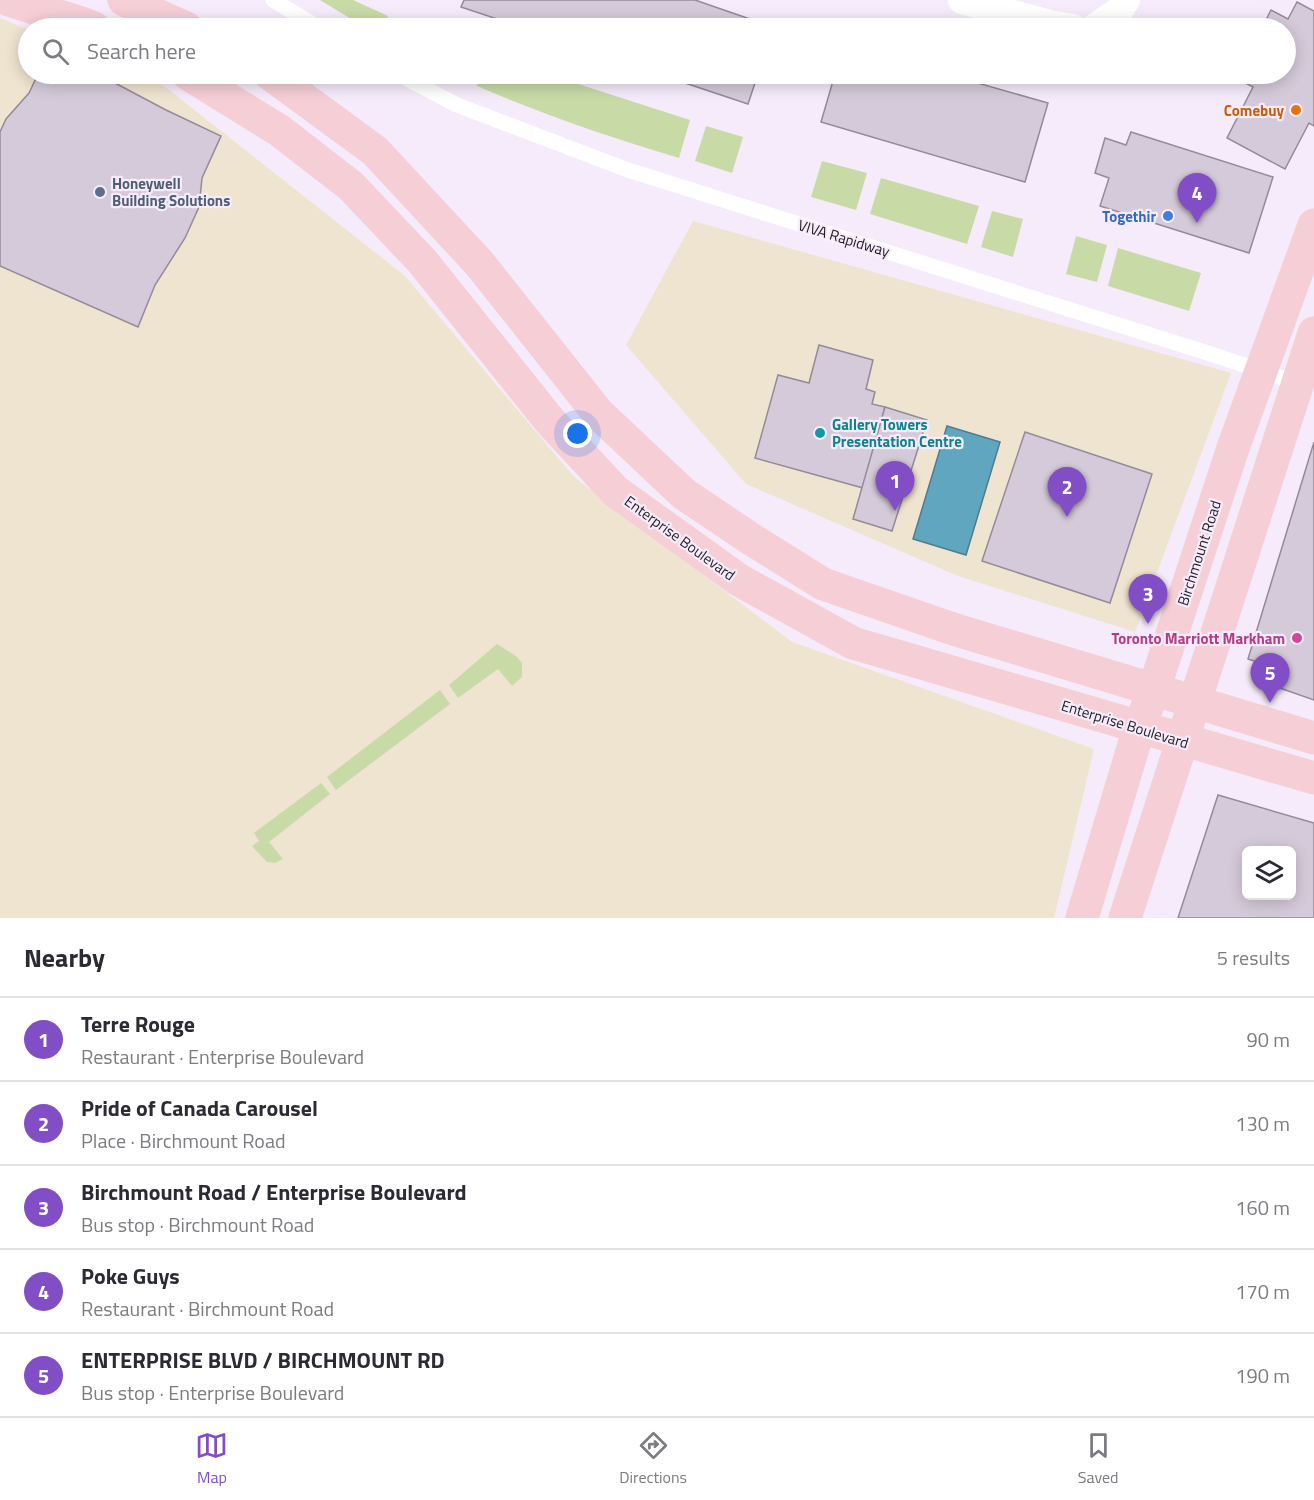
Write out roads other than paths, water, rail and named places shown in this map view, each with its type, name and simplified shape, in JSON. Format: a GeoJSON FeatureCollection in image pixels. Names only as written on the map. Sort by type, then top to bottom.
{"type":"FeatureCollection","features":[{"type":"Feature","properties":{"kind":"main road"},"geometry":{"type":"LineString","coordinates":[[9,0],[68,18]]}},
{"type":"Feature","properties":{"kind":"main road"},"geometry":{"type":"LineString","coordinates":[[124,0],[164,18]]}},
{"type":"Feature","properties":{"kind":"main road","name":"Enterprise Boulevard"},"geometry":{"type":"LineString","coordinates":[[204,84],[280,131],[351,186],[422,261],[550,421],[615,491],[739,580],[853,643],[1314,778]]}},
{"type":"Feature","properties":{"kind":"main road"},"geometry":{"type":"LineString","coordinates":[[284,84],[375,151],[479,263],[598,413],[684,494],[823,584],[952,629],[1314,738]]}},
{"type":"Feature","properties":{"kind":"main road","name":"Birchmount Road"},"geometry":{"type":"LineString","coordinates":[[1082,918],[1139,728],[1260,370],[1314,225]]}},
{"type":"Feature","properties":{"kind":"main road"},"geometry":{"type":"LineString","coordinates":[[1125,918],[1313,337]]}},
{"type":"Feature","properties":{"kind":"street"},"geometry":{"type":"LineString","coordinates":[[962,0],[992,4],[1039,18]]}},
{"type":"Feature","properties":{"kind":"street"},"geometry":{"type":"LineString","coordinates":[[1109,18],[1119,11],[1126,0]]}},
{"type":"Feature","properties":{"kind":"lane"},"geometry":{"type":"LineString","coordinates":[[273,0],[303,18]]}},
{"type":"Feature","properties":{"kind":"lane","name":"VIVA Rapidway"},"geometry":{"type":"LineString","coordinates":[[417,84],[457,105],[628,170],[1298,383]]}},
{"type":"Feature","properties":{"kind":"lane"},"geometry":{"type":"LineString","coordinates":[[1275,330],[1313,337]]}},
{"type":"Feature","properties":{"kind":"water"},"geometry":{"type":"Polygon","coordinates":[[[947,426],[1000,442],[966,555],[913,539],[947,426]]]}},
{"type":"Feature","properties":{"kind":"place","name":"Comebuy"},"geometry":{"type":"Point","coordinates":[1296,110]}},
{"type":"Feature","properties":{"kind":"place","name":"Honeywell Building Solutions"},"geometry":{"type":"Point","coordinates":[100,192]}},
{"type":"Feature","properties":{"kind":"place","name":"Togethir"},"geometry":{"type":"Point","coordinates":[1168,216]}},
{"type":"Feature","properties":{"kind":"place","name":"Poke Guys"},"geometry":{"type":"Point","coordinates":[1197,223]}},
{"type":"Feature","properties":{"kind":"place","name":"Gallery Towers Presentation Centre"},"geometry":{"type":"Point","coordinates":[820,433]}},
{"type":"Feature","properties":{"kind":"place","name":"Terre Rouge"},"geometry":{"type":"Point","coordinates":[895,511]}},
{"type":"Feature","properties":{"kind":"place","name":"Pride of Canada Carousel"},"geometry":{"type":"Point","coordinates":[1067,517]}},
{"type":"Feature","properties":{"kind":"place","name":"Birchmount Road / Enterprise Boulevard"},"geometry":{"type":"Point","coordinates":[1148,624]}},
{"type":"Feature","properties":{"kind":"place","name":"Toronto Marriott Markham"},"geometry":{"type":"Point","coordinates":[1297,638]}},
{"type":"Feature","properties":{"kind":"place","name":"ENTERPRISE BLVD / BIRCHMOUNT RD"},"geometry":{"type":"Point","coordinates":[1270,703]}}]}
